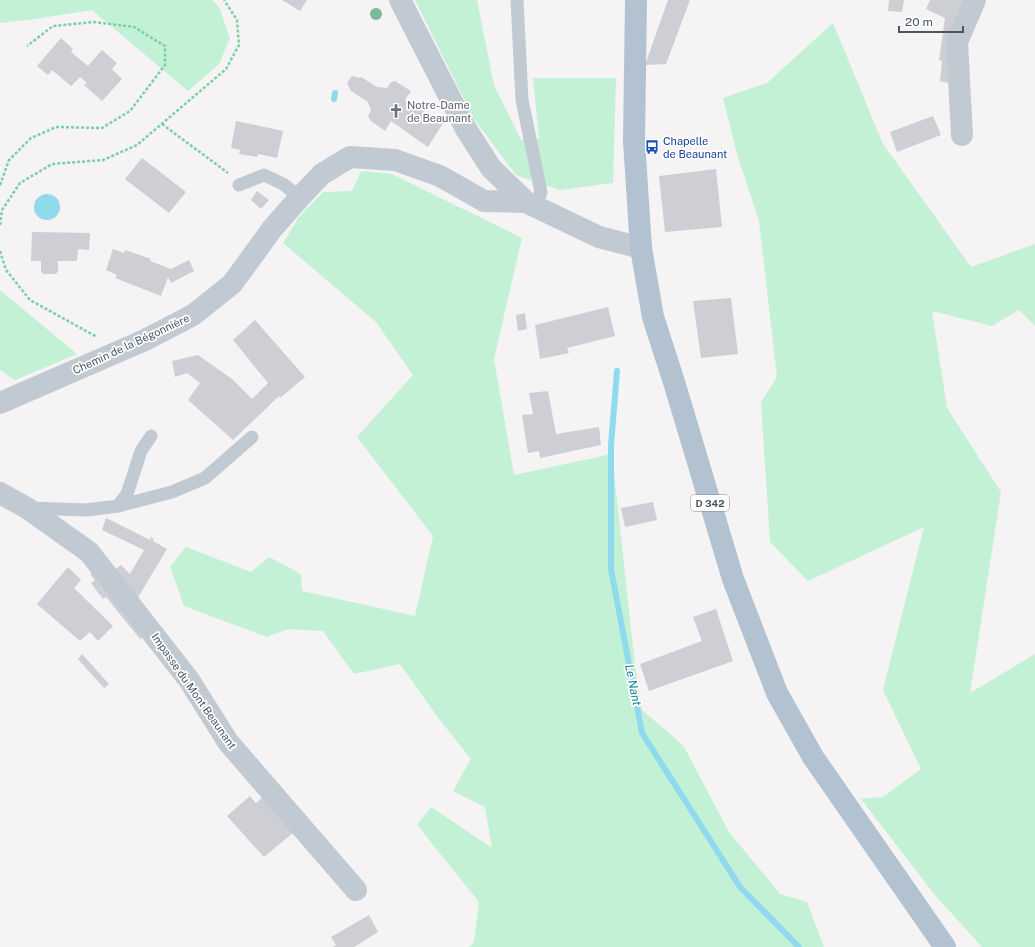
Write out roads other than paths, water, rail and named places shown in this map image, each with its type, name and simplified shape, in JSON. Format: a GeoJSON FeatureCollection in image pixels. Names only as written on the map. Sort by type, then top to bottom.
{"type":"FeatureCollection","features":[{"type":"Feature","properties":{"kind":"main road","name":"D 342"},"geometry":{"type":"LineString","coordinates":[[637,2],[634,141],[641,248],[653,317],[733,579],[777,693],[813,757],[945,947]]}},
{"type":"Feature","properties":{"kind":"street"},"geometry":{"type":"LineString","coordinates":[[400,0],[466,129],[491,168],[530,204],[599,237],[641,248]]}},
{"type":"Feature","properties":{"kind":"street"},"geometry":{"type":"LineString","coordinates":[[962,135],[957,42],[975,0]]}},
{"type":"Feature","properties":{"kind":"street","name":"Chemin de la Bégonnière"},"geometry":{"type":"LineString","coordinates":[[0,403],[122,350],[194,315],[232,284],[272,229],[322,174],[350,157],[395,160],[440,176],[484,200],[530,204]]}},
{"type":"Feature","properties":{"kind":"street","name":"Impasse du Mont Beaunant"},"geometry":{"type":"LineString","coordinates":[[0,494],[27,508],[88,552],[189,680],[228,742],[356,890]]}},
{"type":"Feature","properties":{"kind":"lane"},"geometry":{"type":"LineString","coordinates":[[517,0],[522,100],[541,192],[530,204]]}},
{"type":"Feature","properties":{"kind":"lane"},"geometry":{"type":"LineString","coordinates":[[239,185],[264,175],[283,184],[300,197]]}},
{"type":"Feature","properties":{"kind":"lane"},"geometry":{"type":"LineString","coordinates":[[118,506],[127,494],[141,451],[151,436]]}},
{"type":"Feature","properties":{"kind":"lane"},"geometry":{"type":"LineString","coordinates":[[27,508],[86,510],[118,506],[172,492],[205,478],[252,437]]}},
{"type":"Feature","properties":{"kind":"water"},"geometry":{"type":"Polygon","coordinates":[[[47,194],[56,198],[60,207],[56,216],[47,220],[38,216],[34,207],[38,198],[47,194]]]}},
{"type":"Feature","properties":{"kind":"waterway"},"geometry":{"type":"LineString","coordinates":[[334,99],[335,93]]}},
{"type":"Feature","properties":{"kind":"waterway","name":"Le Nant"},"geometry":{"type":"LineString","coordinates":[[617,371],[611,445],[611,569],[642,733],[740,887],[799,947]]}},
{"type":"Feature","properties":{"kind":"place","name":"Notre-Dame de Beaunant"},"geometry":{"type":"Point","coordinates":[396,111]}},
{"type":"Feature","properties":{"kind":"place","name":"Chapelle de Beaunant"},"geometry":{"type":"Point","coordinates":[652,147]}}]}
